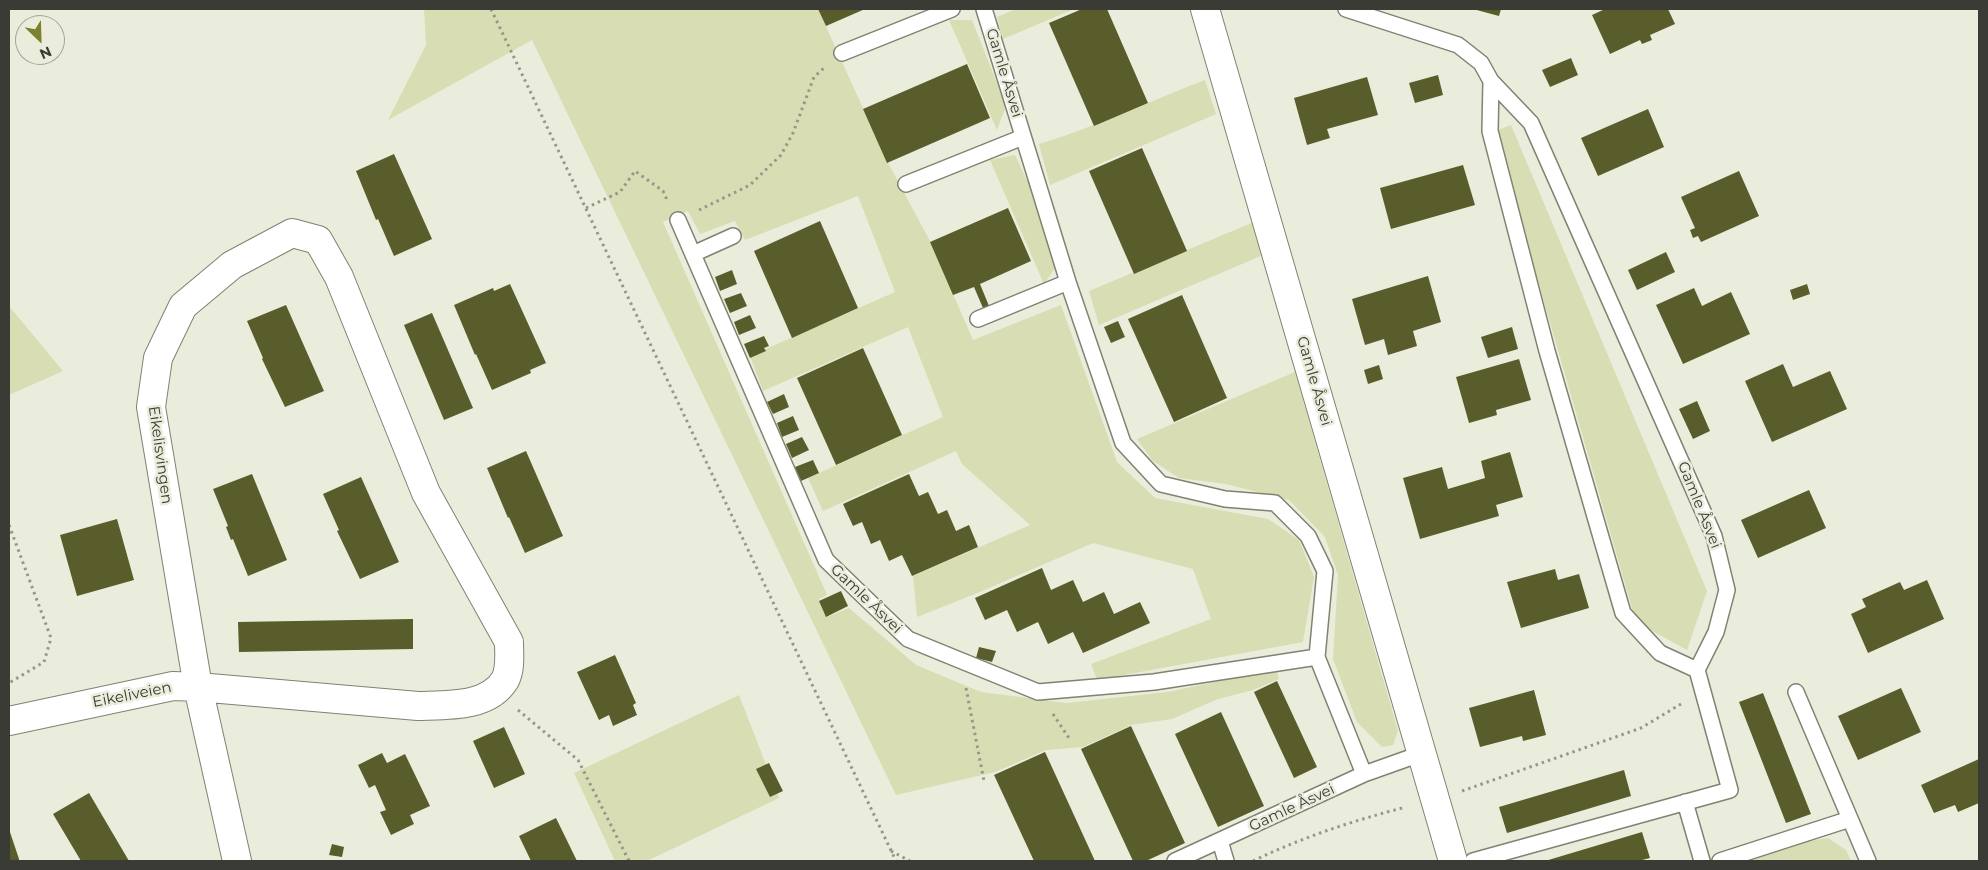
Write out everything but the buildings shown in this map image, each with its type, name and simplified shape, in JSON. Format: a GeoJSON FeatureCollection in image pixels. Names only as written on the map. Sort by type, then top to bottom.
{"type":"FeatureCollection","features":[{"type":"Feature","properties":{"kind":"street","name":"Gamle Åsvei"},"geometry":{"type":"LineString","coordinates":[[1205,9],[1453,861]]}},
{"type":"Feature","properties":{"kind":"street","name":"Eikelisvingen"},"geometry":{"type":"LineString","coordinates":[[198,687],[151,407],[158,358],[183,306],[232,265],[292,233],[318,240],[339,277],[426,493],[509,642],[509,664],[505,680],[494,691]]}},
{"type":"Feature","properties":{"kind":"street","name":"Eikeliveien"},"geometry":{"type":"LineString","coordinates":[[9,720],[173,686],[198,687]]}},
{"type":"Feature","properties":{"kind":"street"},"geometry":{"type":"LineString","coordinates":[[237,861],[198,687],[418,706],[477,701],[494,691]]}},
{"type":"Feature","properties":{"kind":"lane"},"geometry":{"type":"LineString","coordinates":[[842,53],[952,9]]}},
{"type":"Feature","properties":{"kind":"lane","name":"Gamle Åsvei"},"geometry":{"type":"LineString","coordinates":[[984,9],[1068,282],[1123,443],[1161,484],[1225,500],[1275,503],[1308,536],[1324,571],[1317,657],[1364,774]]}},
{"type":"Feature","properties":{"kind":"lane","name":"Gamle Åsvei"},"geometry":{"type":"LineString","coordinates":[[1346,9],[1458,45],[1482,63],[1491,81],[1531,123],[1714,536],[1727,590],[1716,632],[1697,670]]}},
{"type":"Feature","properties":{"kind":"lane"},"geometry":{"type":"LineString","coordinates":[[1474,861],[1730,790],[1697,670],[1660,653],[1623,612],[1547,351],[1490,130],[1491,81]]}},
{"type":"Feature","properties":{"kind":"lane","name":"Gamle Åsvei"},"geometry":{"type":"LineString","coordinates":[[906,184],[1023,137]]}},
{"type":"Feature","properties":{"kind":"lane","name":"Gamle Åsvei"},"geometry":{"type":"LineString","coordinates":[[678,220],[826,560],[908,639],[1038,692],[1154,682],[1317,657]]}},
{"type":"Feature","properties":{"kind":"lane"},"geometry":{"type":"LineString","coordinates":[[694,254],[733,236]]}},
{"type":"Feature","properties":{"kind":"lane"},"geometry":{"type":"LineString","coordinates":[[978,320],[1068,282]]}},
{"type":"Feature","properties":{"kind":"lane"},"geometry":{"type":"LineString","coordinates":[[1796,692],[1868,861]]}},
{"type":"Feature","properties":{"kind":"lane","name":"Gamle Åsvei"},"geometry":{"type":"LineString","coordinates":[[1175,861],[1364,774],[1422,753]]}},
{"type":"Feature","properties":{"kind":"lane"},"geometry":{"type":"LineString","coordinates":[[1685,802],[1702,861]]}},
{"type":"Feature","properties":{"kind":"lane"},"geometry":{"type":"LineString","coordinates":[[1720,861],[1850,819]]}},
{"type":"Feature","properties":{"kind":"lane"},"geometry":{"type":"LineString","coordinates":[[1220,841],[1226,861]]}},
{"type":"Feature","properties":{"kind":"path"},"geometry":{"type":"LineString","coordinates":[[491,9],[896,861]]}},
{"type":"Feature","properties":{"kind":"path"},"geometry":{"type":"LineString","coordinates":[[586,208],[620,192],[635,171],[663,191],[678,220],[750,185],[781,155],[793,133],[814,77],[842,53]]}},
{"type":"Feature","properties":{"kind":"path"},"geometry":{"type":"LineString","coordinates":[[9,526],[51,638],[44,662],[9,683]]}},
{"type":"Feature","properties":{"kind":"path"},"geometry":{"type":"LineString","coordinates":[[961,660],[984,780]]}},
{"type":"Feature","properties":{"kind":"path"},"geometry":{"type":"LineString","coordinates":[[494,691],[578,760],[629,861]]}},
{"type":"Feature","properties":{"kind":"path"},"geometry":{"type":"LineString","coordinates":[[1253,861],[1278,849],[1352,821],[1436,800],[1641,728],[1703,691]]}},
{"type":"Feature","properties":{"kind":"path"},"geometry":{"type":"LineString","coordinates":[[890,850],[910,861]]}},
{"type":"Feature","properties":{"kind":"green space"},"geometry":{"type":"Polygon","coordinates":[[[424,9],[818,9],[887,161],[930,241],[973,340],[1061,305],[1117,462],[1155,498],[1268,519],[1299,540],[1314,577],[1303,642],[1097,680],[1091,664],[1211,619],[1193,569],[1093,543],[917,617],[913,576],[1030,525],[962,464],[956,451],[823,511],[808,478],[943,417],[908,327],[763,391],[750,356],[895,292],[858,196],[745,240],[735,221],[700,234],[688,211],[663,222],[827,595],[819,599],[827,617],[849,608],[916,665],[981,692],[1066,703],[1168,692],[1276,669],[1279,679],[1253,690],[1218,699],[1172,719],[1131,725],[1083,747],[1046,750],[995,772],[896,795],[532,40],[388,120],[426,45],[424,9]]]}},
{"type":"Feature","properties":{"kind":"green space"},"geometry":{"type":"Polygon","coordinates":[[[1016,9],[1074,9],[1003,39],[997,17],[1016,9]]]}},
{"type":"Feature","properties":{"kind":"green space"},"geometry":{"type":"Polygon","coordinates":[[[949,20],[972,20],[1006,106],[997,130],[949,20]]]}},
{"type":"Feature","properties":{"kind":"green space"},"geometry":{"type":"Polygon","coordinates":[[[1205,80],[1216,114],[1050,185],[1039,144],[1102,122],[1205,80]]]}},
{"type":"Feature","properties":{"kind":"green space"},"geometry":{"type":"Polygon","coordinates":[[[1511,125],[1707,591],[1687,650],[1636,622],[1495,131],[1511,125]]]}},
{"type":"Feature","properties":{"kind":"green space"},"geometry":{"type":"Polygon","coordinates":[[[1015,155],[1033,193],[1055,268],[1044,284],[990,160],[1015,155]]]}},
{"type":"Feature","properties":{"kind":"green space"},"geometry":{"type":"Polygon","coordinates":[[[1254,222],[1263,255],[1099,325],[1089,291],[1254,222]]]}},
{"type":"Feature","properties":{"kind":"green space"},"geometry":{"type":"Polygon","coordinates":[[[9,306],[63,371],[9,395],[9,306]]]}},
{"type":"Feature","properties":{"kind":"green space"},"geometry":{"type":"Polygon","coordinates":[[[1295,372],[1398,731],[1393,745],[1382,747],[1357,722],[1333,659],[1338,575],[1325,537],[1289,500],[1226,484],[1179,478],[1153,461],[1137,439],[1295,372]]]}},
{"type":"Feature","properties":{"kind":"green space"},"geometry":{"type":"Polygon","coordinates":[[[739,695],[779,798],[647,861],[615,861],[574,773],[739,695]]]}},
{"type":"Feature","properties":{"kind":"green space"},"geometry":{"type":"Polygon","coordinates":[[[1828,838],[1846,850],[1851,861],[1750,861],[1797,843],[1828,838]]]}}]}
